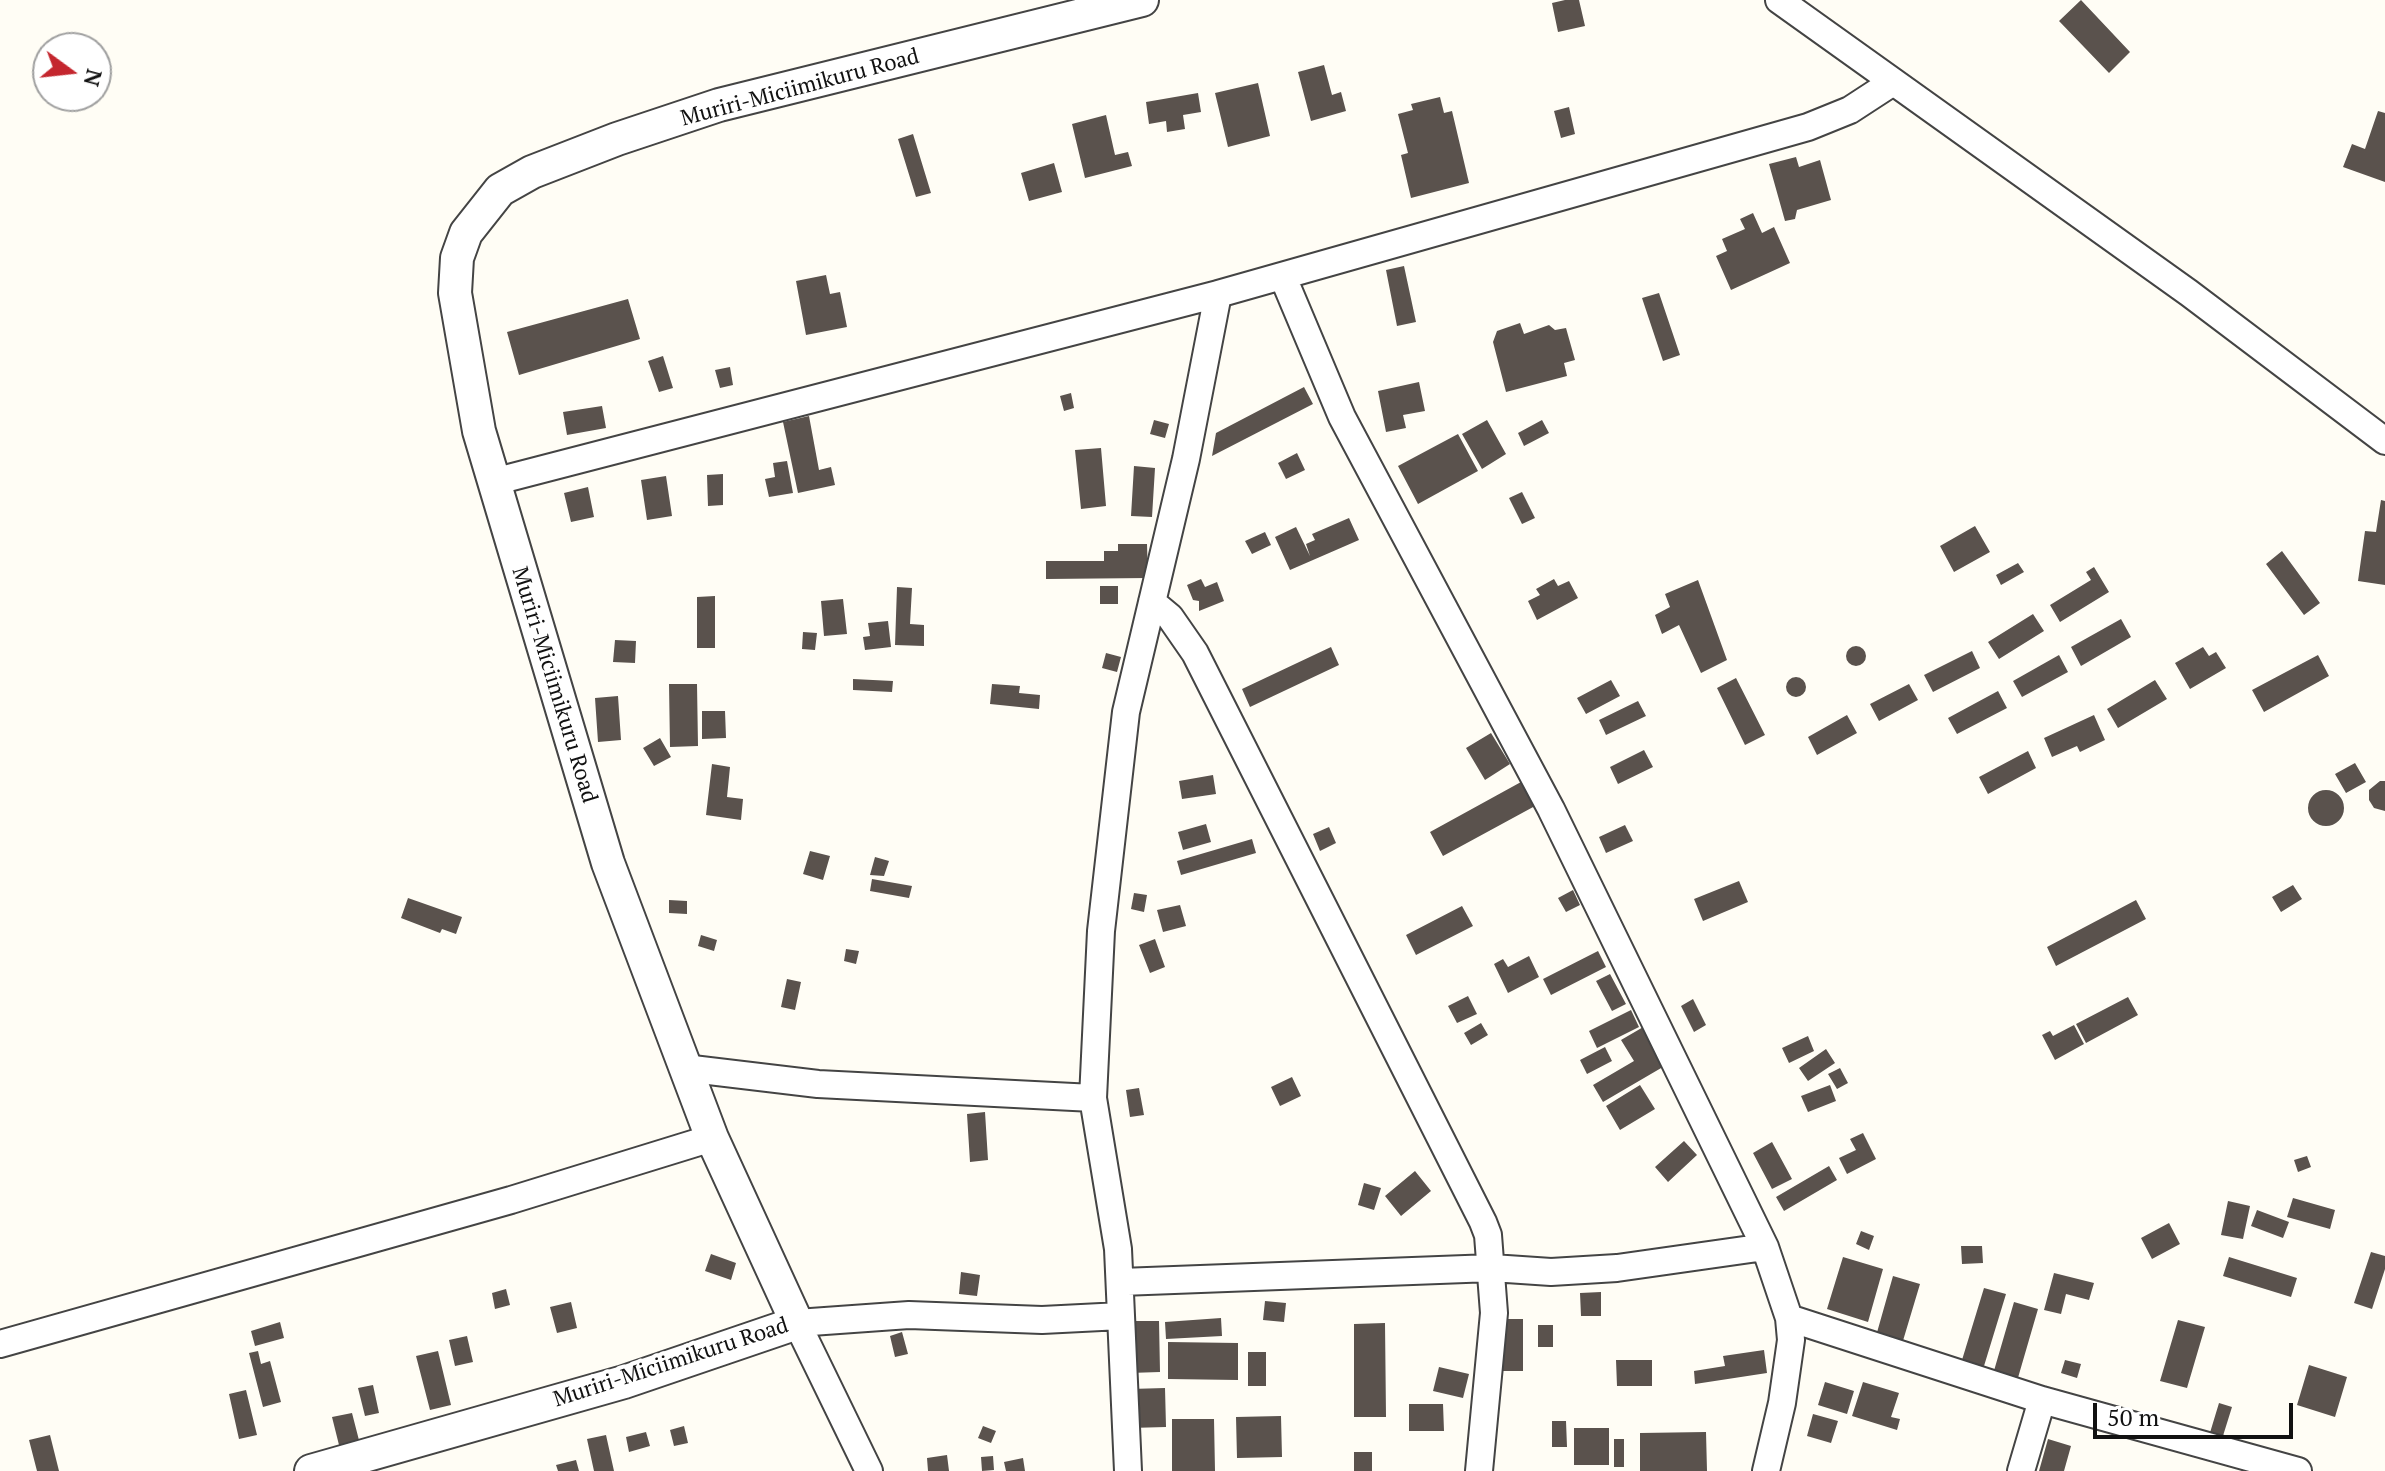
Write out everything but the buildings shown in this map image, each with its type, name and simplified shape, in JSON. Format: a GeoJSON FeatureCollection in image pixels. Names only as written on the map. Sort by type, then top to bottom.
{"type":"FeatureCollection","features":[{"type":"Feature","properties":{"kind":"street","name":"Muriri-Miciimikuru Road"},"geometry":{"type":"LineString","coordinates":[[311,1471],[624,1382],[797,1323],[712,1138],[608,863],[479,431],[455,293],[457,258],[466,233],[500,190],[570,155],[719,105],[1142,0]]}},
{"type":"Feature","properties":{"kind":"street"},"geometry":{"type":"LineString","coordinates":[[1779,0],[2178,285],[2385,441]]}},
{"type":"Feature","properties":{"kind":"street"},"geometry":{"type":"LineString","coordinates":[[493,482],[1283,277],[1808,127],[1850,110],[1893,82]]}},
{"type":"Feature","properties":{"kind":"street"},"geometry":{"type":"LineString","coordinates":[[1283,277],[1342,417],[1551,809],[1765,1247],[1789,1318],[1788,1371],[1766,1471]]}},
{"type":"Feature","properties":{"kind":"street"},"geometry":{"type":"LineString","coordinates":[[1128,1471],[1121,1282],[1093,1098],[1101,931],[1126,712],[1189,445],[1218,294]]}},
{"type":"Feature","properties":{"kind":"street"},"geometry":{"type":"LineString","coordinates":[[1152,602],[1170,617],[1195,653],[1488,1235],[1494,1313],[1479,1471]]}},
{"type":"Feature","properties":{"kind":"street"},"geometry":{"type":"LineString","coordinates":[[684,1068],[818,1084],[1093,1098]]}},
{"type":"Feature","properties":{"kind":"street"},"geometry":{"type":"LineString","coordinates":[[0,1344],[511,1200],[712,1138]]}},
{"type":"Feature","properties":{"kind":"street"},"geometry":{"type":"LineString","coordinates":[[1121,1282],[1492,1268],[1551,1272],[1617,1268],[1765,1247]]}},
{"type":"Feature","properties":{"kind":"street"},"geometry":{"type":"LineString","coordinates":[[869,1471],[797,1323],[909,1315],[1042,1320],[1121,1316]]}},
{"type":"Feature","properties":{"kind":"street"},"geometry":{"type":"LineString","coordinates":[[1789,1318],[2042,1400],[2264,1466],[2298,1471]]}},
{"type":"Feature","properties":{"kind":"street"},"geometry":{"type":"LineString","coordinates":[[2021,1471],[2042,1400]]}}]}
